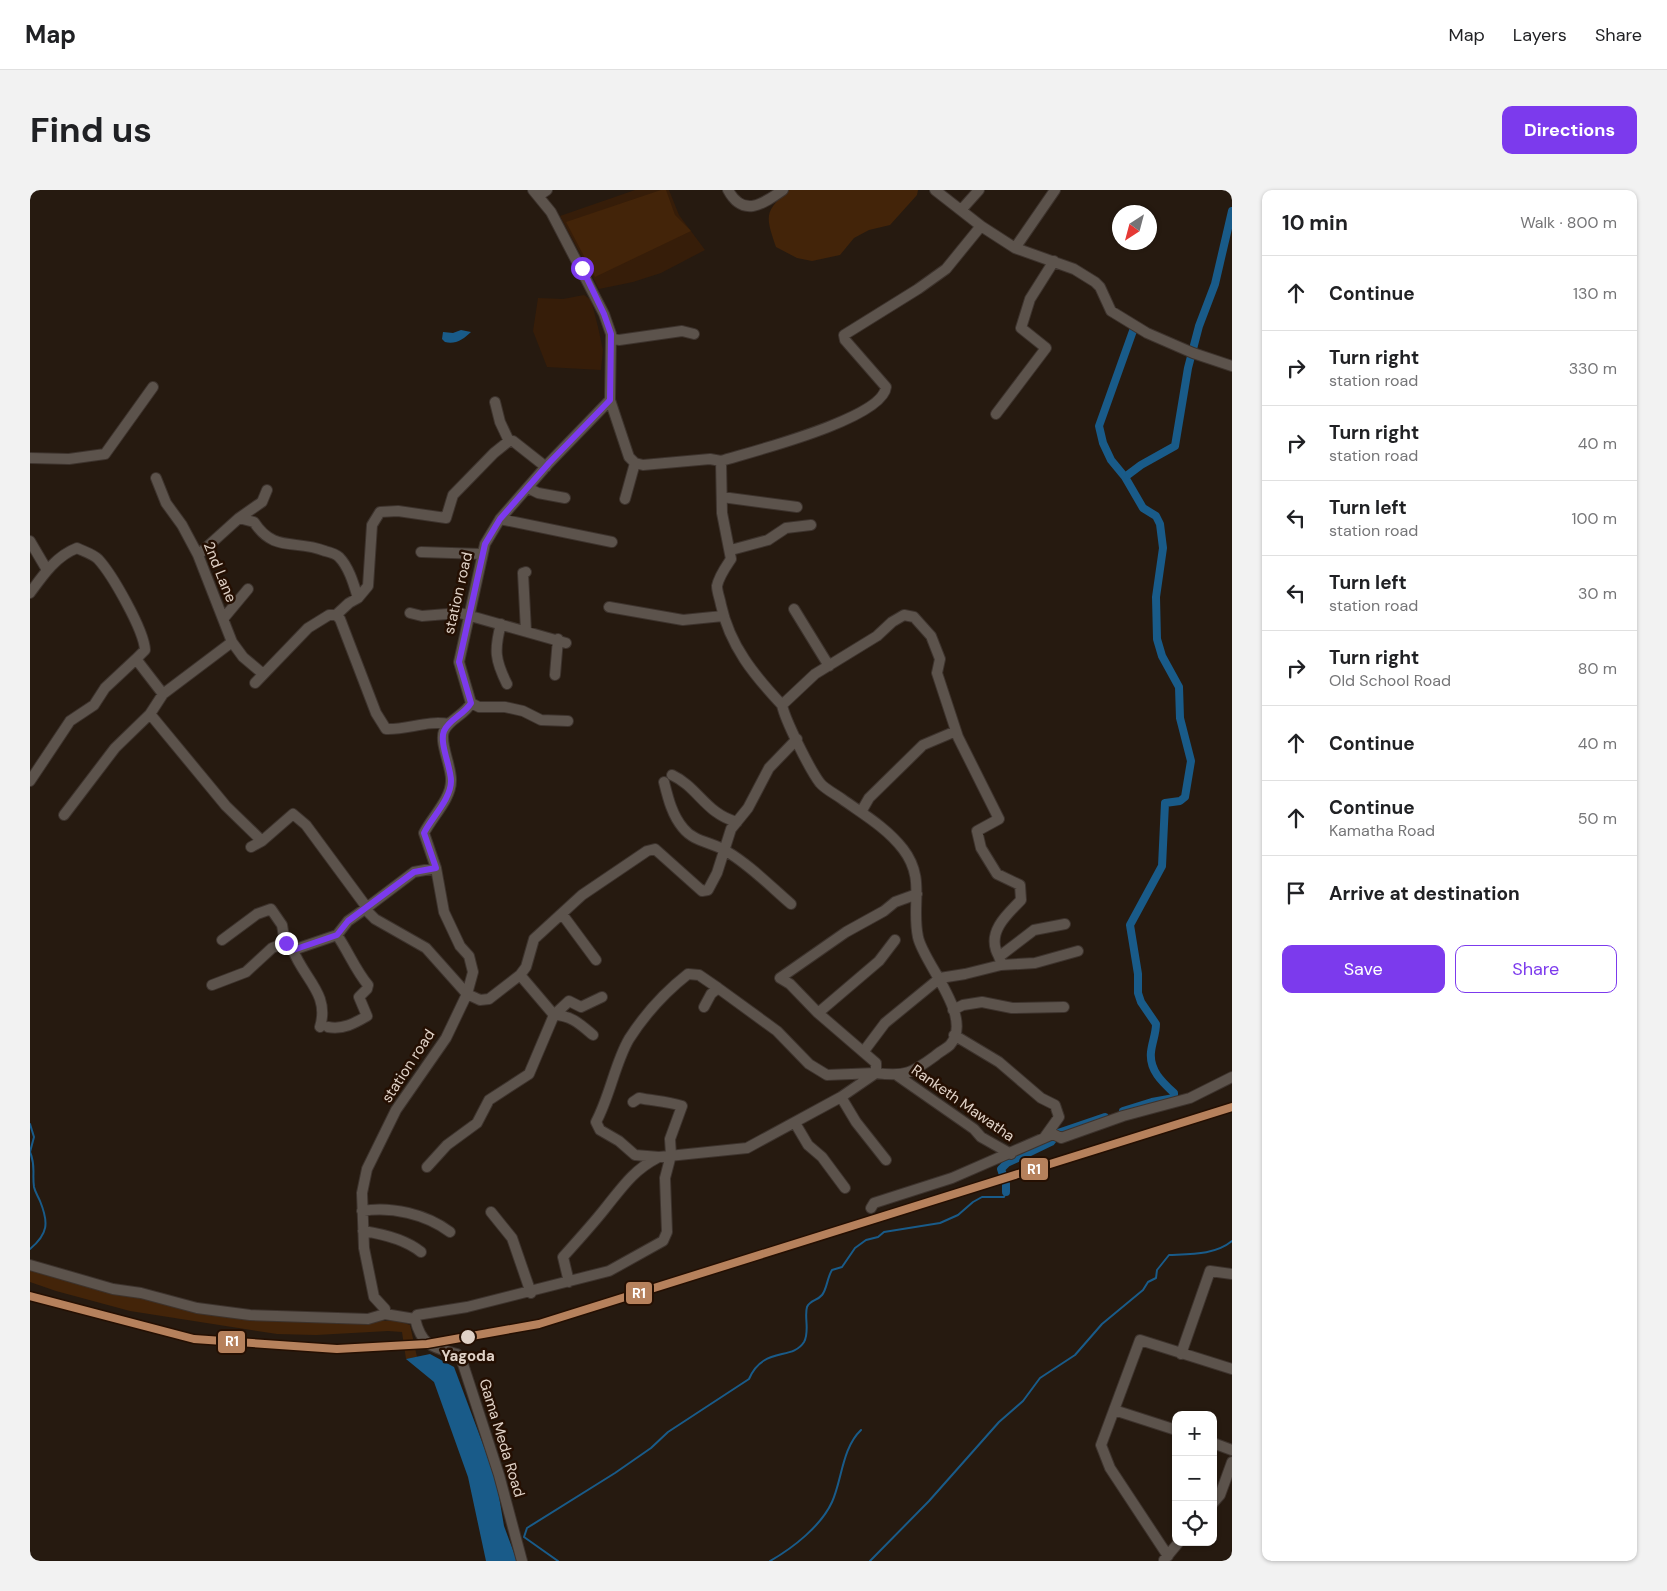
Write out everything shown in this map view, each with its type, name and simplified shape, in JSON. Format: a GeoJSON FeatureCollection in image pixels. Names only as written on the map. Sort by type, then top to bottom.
{"type":"FeatureCollection","features":[{"type":"Feature","properties":{"kind":"street"},"geometry":{"type":"LineString","coordinates":[[728,190],[733,200],[744,206],[756,206],[782,190]]}},
{"type":"Feature","properties":{"kind":"street"},"geometry":{"type":"LineString","coordinates":[[935,190],[962,209],[981,226],[1015,248],[1074,269],[1095,282],[1111,311],[1147,333],[1193,353],[1232,366]]}},
{"type":"Feature","properties":{"kind":"street"},"geometry":{"type":"LineString","coordinates":[[962,209],[979,190]]}},
{"type":"Feature","properties":{"kind":"street"},"geometry":{"type":"LineString","coordinates":[[1015,248],[1055,190]]}},
{"type":"Feature","properties":{"kind":"street"},"geometry":{"type":"LineString","coordinates":[[539,192],[582,268],[604,314],[611,338],[610,400],[629,457],[636,463],[643,465],[710,459],[721,461],[818,433],[871,406],[882,397],[886,387],[845,340],[844,334],[918,289],[946,269],[981,226]]}},
{"type":"Feature","properties":{"kind":"street"},"geometry":{"type":"LineString","coordinates":[[996,414],[1046,348],[1021,328],[1030,298],[1054,261]]}},
{"type":"Feature","properties":{"kind":"street"},"geometry":{"type":"LineString","coordinates":[[611,338],[619,340],[682,331],[694,334]]}},
{"type":"Feature","properties":{"kind":"street"},"geometry":{"type":"LineString","coordinates":[[30,458],[69,459],[105,454],[153,387]]}},
{"type":"Feature","properties":{"kind":"street","name":"station road"},"geometry":{"type":"LineString","coordinates":[[471,703],[459,662],[485,544],[500,519],[610,400]]}},
{"type":"Feature","properties":{"kind":"street"},"geometry":{"type":"LineString","coordinates":[[496,402],[500,422],[509,441],[513,442],[546,468]]}},
{"type":"Feature","properties":{"kind":"street"},"geometry":{"type":"LineString","coordinates":[[255,684],[262,678],[262,673],[308,628],[329,615],[336,615],[349,603],[358,598],[368,586],[372,525],[380,512],[398,511],[446,518],[453,495],[494,453],[509,441]]}},
{"type":"Feature","properties":{"kind":"street"},"geometry":{"type":"LineString","coordinates":[[721,461],[722,513],[731,550],[731,560],[720,575],[717,588],[724,616],[734,643],[754,675],[782,705],[785,720],[821,784],[873,820],[901,847],[912,862],[917,881],[918,938],[940,978],[953,1010],[954,1035],[951,1044],[914,1072],[898,1076],[876,1072],[827,1075],[809,1064],[777,1031],[718,988],[699,975],[688,974],[667,990],[629,1040],[604,1108],[596,1122],[600,1130],[635,1155],[659,1157],[747,1148],[841,1097],[876,1072]]}},
{"type":"Feature","properties":{"kind":"street"},"geometry":{"type":"LineString","coordinates":[[625,499],[636,463]]}},
{"type":"Feature","properties":{"kind":"street","name":"2nd Lane"},"geometry":{"type":"LineString","coordinates":[[156,478],[166,503],[182,525],[198,555],[232,642],[243,657],[262,673]]}},
{"type":"Feature","properties":{"kind":"street"},"geometry":{"type":"LineString","coordinates":[[528,488],[538,493],[565,498]]}},
{"type":"Feature","properties":{"kind":"street"},"geometry":{"type":"LineString","coordinates":[[198,555],[239,518],[262,502],[267,490]]}},
{"type":"Feature","properties":{"kind":"street"},"geometry":{"type":"LineString","coordinates":[[722,496],[797,507]]}},
{"type":"Feature","properties":{"kind":"street"},"geometry":{"type":"LineString","coordinates":[[239,518],[254,522],[263,535],[282,543],[314,546],[338,556],[353,580],[358,598]]}},
{"type":"Feature","properties":{"kind":"street"},"geometry":{"type":"LineString","coordinates":[[500,519],[612,542]]}},
{"type":"Feature","properties":{"kind":"street"},"geometry":{"type":"LineString","coordinates":[[731,550],[768,540],[786,528],[811,525]]}},
{"type":"Feature","properties":{"kind":"street"},"geometry":{"type":"LineString","coordinates":[[30,542],[47,570]]}},
{"type":"Feature","properties":{"kind":"street"},"geometry":{"type":"LineString","coordinates":[[30,593],[47,570],[64,553],[77,548],[98,558],[129,608],[145,639],[145,650],[105,688],[94,705],[70,721],[30,781]]}},
{"type":"Feature","properties":{"kind":"street"},"geometry":{"type":"LineString","coordinates":[[421,552],[482,554]]}},
{"type":"Feature","properties":{"kind":"street"},"geometry":{"type":"LineString","coordinates":[[526,572],[523,573],[526,631]]}},
{"type":"Feature","properties":{"kind":"street"},"geometry":{"type":"LineString","coordinates":[[223,619],[248,589]]}},
{"type":"Feature","properties":{"kind":"street"},"geometry":{"type":"LineString","coordinates":[[609,607],[683,620],[724,616]]}},
{"type":"Feature","properties":{"kind":"street"},"geometry":{"type":"LineString","coordinates":[[794,609],[829,666]]}},
{"type":"Feature","properties":{"kind":"street"},"geometry":{"type":"LineString","coordinates":[[410,613],[422,616],[460,613],[562,641],[555,675]]}},
{"type":"Feature","properties":{"kind":"street"},"geometry":{"type":"LineString","coordinates":[[336,615],[340,619],[376,713],[386,729],[423,724],[449,724],[471,703],[479,707],[505,707],[523,711],[541,720],[568,721]]}},
{"type":"Feature","properties":{"kind":"street"},"geometry":{"type":"LineString","coordinates":[[782,705],[815,674],[877,636],[892,622],[904,615],[914,617],[931,636],[940,659],[937,673],[957,734],[999,819],[978,831],[981,848],[997,874],[1020,885],[1020,900],[997,926],[996,950],[1001,960]]}},
{"type":"Feature","properties":{"kind":"street"},"geometry":{"type":"LineString","coordinates":[[501,624],[497,640],[496,662],[507,684]]}},
{"type":"Feature","properties":{"kind":"street"},"geometry":{"type":"LineString","coordinates":[[64,815],[115,748],[150,714],[163,694],[232,642]]}},
{"type":"Feature","properties":{"kind":"street"},"geometry":{"type":"LineString","coordinates":[[136,659],[163,694]]}},
{"type":"Feature","properties":{"kind":"street"},"geometry":{"type":"LineString","coordinates":[[150,714],[226,806],[262,841]]}},
{"type":"Feature","properties":{"kind":"street","name":"station road"},"geometry":{"type":"LineString","coordinates":[[385,1314],[385,1309],[374,1297],[363,1231],[362,1193],[367,1169],[396,1110],[446,1038],[467,994],[473,967],[470,956],[460,946],[444,912],[436,868],[424,833],[449,792],[451,782],[449,763],[442,737],[449,724]]}},
{"type":"Feature","properties":{"kind":"street"},"geometry":{"type":"LineString","coordinates":[[861,812],[869,798],[923,745],[957,734]]}},
{"type":"Feature","properties":{"kind":"street"},"geometry":{"type":"LineString","coordinates":[[251,847],[262,841],[293,814],[306,825],[343,879],[357,893],[365,905],[365,909],[376,919],[426,948],[467,994],[480,1000],[489,999],[520,975],[526,967],[534,939],[582,895],[631,860],[647,851],[656,849],[675,864],[702,891],[708,890],[732,829],[748,808],[769,768],[797,739]]}},
{"type":"Feature","properties":{"kind":"street"},"geometry":{"type":"LineString","coordinates":[[672,775],[682,779],[706,806],[724,818],[737,822]]}},
{"type":"Feature","properties":{"kind":"street"},"geometry":{"type":"LineString","coordinates":[[664,782],[673,813],[683,829],[697,839],[725,850],[751,868],[791,904]]}},
{"type":"Feature","properties":{"kind":"street"},"geometry":{"type":"LineString","coordinates":[[212,985],[246,972],[272,948],[289,947],[337,935],[348,921],[414,872],[436,868]]}},
{"type":"Feature","properties":{"kind":"street"},"geometry":{"type":"LineString","coordinates":[[876,1072],[876,1063],[864,1051],[818,1013],[790,984],[780,978],[846,932],[884,911],[895,902],[917,894]]}},
{"type":"Feature","properties":{"kind":"street"},"geometry":{"type":"LineString","coordinates":[[222,940],[257,914],[271,909],[282,925],[289,947],[300,967],[313,983],[323,1004],[324,1027],[336,1028],[352,1025],[367,1016],[360,997],[368,989],[368,985],[361,977],[350,954],[337,935]]}},
{"type":"Feature","properties":{"kind":"street"},"geometry":{"type":"LineString","coordinates":[[562,914],[596,960]]}},
{"type":"Feature","properties":{"kind":"street"},"geometry":{"type":"LineString","coordinates":[[864,1051],[885,1023],[940,978],[965,974],[1001,960],[1034,930],[1065,924]]}},
{"type":"Feature","properties":{"kind":"street"},"geometry":{"type":"LineString","coordinates":[[818,1013],[826,1004],[879,961],[895,940]]}},
{"type":"Feature","properties":{"kind":"street"},"geometry":{"type":"LineString","coordinates":[[1001,960],[1035,963],[1078,951]]}},
{"type":"Feature","properties":{"kind":"street"},"geometry":{"type":"LineString","coordinates":[[520,975],[554,1015],[563,1015],[576,1021],[593,1035]]}},
{"type":"Feature","properties":{"kind":"street"},"geometry":{"type":"LineString","coordinates":[[704,1006],[718,988]]}},
{"type":"Feature","properties":{"kind":"street"},"geometry":{"type":"LineString","coordinates":[[427,1168],[447,1145],[477,1123],[489,1100],[528,1074],[554,1015],[569,1001],[581,1007],[602,997]]}},
{"type":"Feature","properties":{"kind":"street"},"geometry":{"type":"LineString","coordinates":[[953,1010],[963,1005],[982,1002],[1012,1008],[1064,1007]]}},
{"type":"Feature","properties":{"kind":"street"},"geometry":{"type":"LineString","coordinates":[[954,1035],[999,1062],[1041,1098],[1055,1105],[1059,1117],[1043,1140]]}},
{"type":"Feature","properties":{"kind":"street","name":"Ranketh Mawatha"},"geometry":{"type":"LineString","coordinates":[[898,1076],[974,1129],[981,1137],[1011,1154]]}},
{"type":"Feature","properties":{"kind":"street"},"geometry":{"type":"LineString","coordinates":[[871,1208],[874,1203],[952,1178],[1043,1140],[1190,1098],[1232,1077]]}},
{"type":"Feature","properties":{"kind":"street"},"geometry":{"type":"LineString","coordinates":[[841,1097],[856,1122],[886,1160]]}},
{"type":"Feature","properties":{"kind":"street"},"geometry":{"type":"LineString","coordinates":[[30,1265],[113,1289],[141,1293],[197,1308],[250,1315],[368,1319],[385,1314],[415,1319],[417,1314],[467,1307],[569,1282],[609,1271],[662,1241],[667,1232],[665,1178],[671,1155],[670,1139],[682,1106],[665,1100],[652,1101],[638,1098],[633,1102]]}},
{"type":"Feature","properties":{"kind":"street"},"geometry":{"type":"LineString","coordinates":[[795,1123],[808,1145],[822,1157],[845,1188]]}},
{"type":"Feature","properties":{"kind":"street"},"geometry":{"type":"LineString","coordinates":[[569,1282],[563,1257],[607,1206],[624,1182],[642,1166],[659,1157]]}},
{"type":"Feature","properties":{"kind":"street"},"geometry":{"type":"LineString","coordinates":[[362,1211],[375,1209],[400,1212],[438,1223],[450,1232]]}},
{"type":"Feature","properties":{"kind":"street"},"geometry":{"type":"LineString","coordinates":[[491,1212],[512,1238],[531,1292]]}},
{"type":"Feature","properties":{"kind":"street"},"geometry":{"type":"LineString","coordinates":[[363,1231],[395,1238],[421,1252]]}},
{"type":"Feature","properties":{"kind":"street"},"geometry":{"type":"LineString","coordinates":[[1182,1354],[1210,1271],[1232,1274]]}},
{"type":"Feature","properties":{"kind":"street","name":"Gama Meda Road"},"geometry":{"type":"LineString","coordinates":[[415,1319],[422,1336],[430,1347],[457,1354],[462,1361],[500,1475],[522,1561]]}},
{"type":"Feature","properties":{"kind":"street"},"geometry":{"type":"LineString","coordinates":[[1176,1546],[1166,1558],[1110,1468],[1101,1445],[1140,1340],[1232,1369]]}},
{"type":"Feature","properties":{"kind":"street"},"geometry":{"type":"LineString","coordinates":[[1114,1410],[1172,1429]]}},
{"type":"Feature","properties":{"kind":"street"},"geometry":{"type":"LineString","coordinates":[[1217,1444],[1232,1450]]}},
{"type":"Feature","properties":{"kind":"street"},"geometry":{"type":"LineString","coordinates":[[1215,1501],[1220,1495],[1232,1462]]}},
{"type":"Feature","properties":{"kind":"shaded area"},"geometry":{"type":"Polygon","coordinates":[[[635,190],[669,190],[679,215],[705,250],[661,273],[633,282],[599,289],[560,216],[635,190]]]}},
{"type":"Feature","properties":{"kind":"shaded area"},"geometry":{"type":"Polygon","coordinates":[[[661,190],[666,190],[675,215],[691,231],[595,277],[566,222],[661,190]]]}},
{"type":"Feature","properties":{"kind":"shaded area"},"geometry":{"type":"Polygon","coordinates":[[[789,190],[918,190],[917,195],[890,225],[869,230],[854,238],[840,255],[812,261],[797,258],[776,247],[770,229],[769,216],[771,210],[789,190]]]}},
{"type":"Feature","properties":{"kind":"shaded area"},"geometry":{"type":"Polygon","coordinates":[[[584,295],[591,300],[598,327],[603,350],[601,370],[547,367],[533,331],[538,298],[563,299],[584,295]]]}},
{"type":"Feature","properties":{"kind":"shaded area"},"geometry":{"type":"Polygon","coordinates":[[[30,1270],[154,1301],[371,1321],[398,1321],[410,1325],[417,1357],[406,1359],[402,1332],[316,1335],[277,1334],[130,1311],[30,1282],[30,1270]]]}},
{"type":"Feature","properties":{"kind":"water"},"geometry":{"type":"Polygon","coordinates":[[[461,330],[471,332],[456,342],[449,343],[442,339],[443,332],[453,333],[461,330]]]}},
{"type":"Feature","properties":{"kind":"water"},"geometry":{"type":"Polygon","coordinates":[[[430,1354],[454,1367],[496,1479],[504,1526],[517,1561],[486,1561],[468,1477],[434,1382],[406,1359],[430,1354]]]}},
{"type":"Feature","properties":{"kind":"waterway"},"geometry":{"type":"LineString","coordinates":[[1123,1111],[1152,1102],[1174,1098],[1174,1093],[1161,1080],[1152,1064],[1151,1052],[1156,1024],[1141,1002],[1138,993],[1138,974],[1130,925],[1162,866],[1165,803],[1180,801],[1185,797],[1191,761],[1180,718],[1179,687],[1162,656],[1157,639],[1156,597],[1163,548],[1160,524],[1156,516],[1143,508],[1125,477],[1141,465],[1175,446],[1188,368],[1199,326],[1215,284],[1232,211]]}},
{"type":"Feature","properties":{"kind":"waterway"},"geometry":{"type":"LineString","coordinates":[[1125,477],[1111,460],[1103,443],[1099,426],[1134,328]]}},
{"type":"Feature","properties":{"kind":"waterway"},"geometry":{"type":"LineString","coordinates":[[1006,1192],[1006,1184],[1001,1169],[1007,1163],[1051,1142],[1058,1133],[1105,1117]]}},
{"type":"Feature","properties":{"kind":"waterway"},"geometry":{"type":"LineString","coordinates":[[30,1124],[34,1137],[30,1152]]}},
{"type":"Feature","properties":{"kind":"waterway"},"geometry":{"type":"LineString","coordinates":[[30,1152],[34,1187],[46,1222],[43,1233],[36,1244],[30,1249]]}},
{"type":"Feature","properties":{"kind":"waterway"},"geometry":{"type":"LineString","coordinates":[[558,1561],[524,1537],[527,1528],[615,1473],[651,1448],[668,1432],[749,1379],[762,1362],[799,1348],[806,1338],[807,1307],[822,1295],[832,1270],[842,1267],[855,1248],[866,1240],[878,1237],[884,1232],[940,1223],[958,1215],[982,1197],[1004,1197],[1006,1192]]}},
{"type":"Feature","properties":{"kind":"waterway"},"geometry":{"type":"LineString","coordinates":[[870,1561],[929,1501],[999,1422],[1023,1401],[1040,1378],[1075,1355],[1102,1324],[1143,1290],[1148,1282],[1156,1278],[1157,1270],[1169,1255],[1210,1251],[1225,1246],[1232,1241]]}},
{"type":"Feature","properties":{"kind":"waterway"},"geometry":{"type":"LineString","coordinates":[[770,1561],[806,1536],[821,1520],[832,1502],[846,1455],[855,1437],[861,1430]]}},
{"type":"Feature","properties":{"kind":"transit line","name":"R1"},"geometry":{"type":"LineString","coordinates":[[30,1296],[194,1339],[337,1349],[427,1344],[539,1324],[1232,1107]]}},
{"type":"Feature","properties":{"kind":"place","name":"Yagoda"},"geometry":{"type":"Point","coordinates":[468,1337]}},
{"type":"Feature","properties":{"kind":"route"},"geometry":{"type":"LineString","coordinates":[[286,943],[293,950],[337,935],[348,921],[414,872],[436,868],[424,833],[449,792],[451,782],[449,763],[442,737],[444,730],[471,703],[459,662],[485,544],[500,519],[549,463],[610,400],[611,334],[604,314],[582,268]]}}]}
